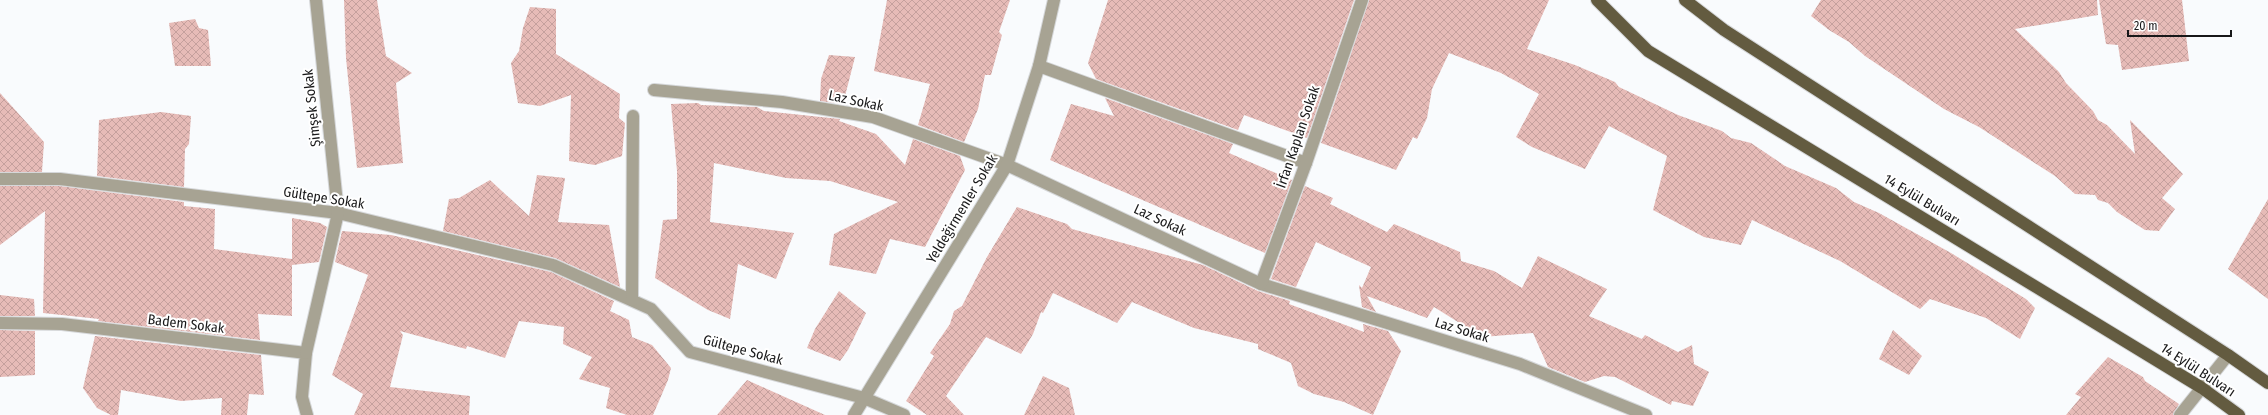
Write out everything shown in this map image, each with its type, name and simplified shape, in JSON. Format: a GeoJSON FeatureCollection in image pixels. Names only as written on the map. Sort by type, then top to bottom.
{"type":"FeatureCollection","features":[{"type":"Feature","properties":{"kind":"main road","name":"14 Eylül Bulvarı"},"geometry":{"type":"LineString","coordinates":[[1597,0],[1648,51],[2202,388],[2239,415]]}},
{"type":"Feature","properties":{"kind":"main road","name":"14 Eylül Bulvarı"},"geometry":{"type":"LineString","coordinates":[[1685,0],[1731,35],[2228,355],[2268,383]]}},
{"type":"Feature","properties":{"kind":"street","name":"Şimşek Sokak"},"geometry":{"type":"LineString","coordinates":[[306,353],[338,213],[316,0]]}},
{"type":"Feature","properties":{"kind":"street","name":"Yeldeğirmenler Sokak"},"geometry":{"type":"LineString","coordinates":[[854,415],[1007,165],[1039,66],[1054,0]]}},
{"type":"Feature","properties":{"kind":"street","name":"İrfan Kaplan Sokak"},"geometry":{"type":"LineString","coordinates":[[1261,284],[1306,163],[1362,0]]}},
{"type":"Feature","properties":{"kind":"street"},"geometry":{"type":"LineString","coordinates":[[1039,66],[1306,163]]}},
{"type":"Feature","properties":{"kind":"street","name":"Laz Sokak"},"geometry":{"type":"LineString","coordinates":[[654,90],[782,102],[873,117],[1007,165],[1261,284],[1520,364],[1646,415]]}},
{"type":"Feature","properties":{"kind":"street"},"geometry":{"type":"LineString","coordinates":[[632,300],[633,116]]}},
{"type":"Feature","properties":{"kind":"street","name":"Gültepe Sokak"},"geometry":{"type":"LineString","coordinates":[[0,179],[60,179],[338,213],[553,265],[651,308],[690,352],[864,398],[904,415]]}},
{"type":"Feature","properties":{"kind":"street","name":"Badem Sokak"},"geometry":{"type":"LineString","coordinates":[[0,322],[62,324],[306,353]]}},
{"type":"Feature","properties":{"kind":"street"},"geometry":{"type":"LineString","coordinates":[[306,353],[302,397],[307,415]]}},
{"type":"Feature","properties":{"kind":"street"},"geometry":{"type":"LineString","coordinates":[[2180,415],[2228,355]]}},
{"type":"Feature","properties":{"kind":"building"},"geometry":{"type":"Polygon","coordinates":[[[344,0],[377,0],[386,56],[412,73],[396,83],[403,163],[357,168],[346,58],[344,0]]]}},
{"type":"Feature","properties":{"kind":"building"},"geometry":{"type":"Polygon","coordinates":[[[887,0],[1010,0],[999,32],[1002,35],[991,75],[985,75],[978,109],[964,142],[918,125],[930,84],[874,71],[887,0]]]}},
{"type":"Feature","properties":{"kind":"building"},"geometry":{"type":"Polygon","coordinates":[[[1108,0],[1354,0],[1307,138],[1244,115],[1238,130],[1096,79],[1088,63],[1108,0]]]}},
{"type":"Feature","properties":{"kind":"building"},"geometry":{"type":"Polygon","coordinates":[[[1369,0],[1549,0],[1527,49],[1575,65],[1615,82],[1619,87],[1678,115],[1722,131],[1731,138],[1751,143],[1785,166],[1836,188],[1854,202],[1879,213],[1951,253],[2026,299],[2035,308],[2020,339],[1986,318],[1930,299],[1920,309],[1840,261],[1752,220],[1741,245],[1704,237],[1653,210],[1667,156],[1609,126],[1585,169],[1532,147],[1516,137],[1539,94],[1501,73],[1449,53],[1432,89],[1427,118],[1417,139],[1413,137],[1396,170],[1321,143],[1369,0]]]}},
{"type":"Feature","properties":{"kind":"building"},"geometry":{"type":"Polygon","coordinates":[[[1821,0],[2097,0],[2098,15],[2015,29],[2059,72],[2066,83],[2093,111],[2098,120],[2107,125],[2135,154],[2130,120],[2183,174],[2162,198],[2175,209],[2159,231],[2145,230],[2117,212],[2108,203],[2098,200],[2095,195],[2075,194],[2055,176],[1979,127],[1944,109],[1865,56],[1849,42],[1829,30],[1811,16],[1821,0]]]}},
{"type":"Feature","properties":{"kind":"building"},"geometry":{"type":"Polygon","coordinates":[[[2099,0],[2182,0],[2189,61],[2122,70],[2118,45],[2106,44],[2099,0]]]}},
{"type":"Feature","properties":{"kind":"building"},"geometry":{"type":"Polygon","coordinates":[[[530,7],[556,9],[556,54],[620,94],[619,118],[625,123],[622,156],[595,165],[569,161],[571,95],[540,106],[518,103],[511,63],[519,51],[523,28],[530,7]]]}},
{"type":"Feature","properties":{"kind":"building"},"geometry":{"type":"Polygon","coordinates":[[[195,19],[199,28],[208,30],[211,66],[175,66],[169,23],[195,19]]]}},
{"type":"Feature","properties":{"kind":"building"},"geometry":{"type":"Polygon","coordinates":[[[829,55],[855,57],[843,104],[820,101],[821,79],[829,55]]]}},
{"type":"Feature","properties":{"kind":"building"},"geometry":{"type":"Polygon","coordinates":[[[0,93],[44,142],[42,172],[0,172],[0,93]]]}},
{"type":"Feature","properties":{"kind":"building"},"geometry":{"type":"Polygon","coordinates":[[[1105,98],[1233,144],[1229,153],[1292,180],[1265,253],[1050,160],[1071,104],[1114,116],[1105,98]]]}},
{"type":"Feature","properties":{"kind":"building"},"geometry":{"type":"Polygon","coordinates":[[[698,103],[701,105],[757,107],[764,111],[840,119],[839,121],[876,134],[905,165],[913,139],[960,156],[965,170],[925,247],[890,239],[876,274],[829,265],[834,234],[898,202],[830,181],[786,178],[714,163],[710,222],[794,233],[776,279],[738,264],[730,319],[708,310],[655,278],[663,220],[677,219],[677,171],[671,104],[698,103]]]}},
{"type":"Feature","properties":{"kind":"building"},"geometry":{"type":"Polygon","coordinates":[[[161,112],[191,116],[189,144],[185,149],[184,187],[97,176],[99,120],[161,112]]]}},
{"type":"Feature","properties":{"kind":"building"},"geometry":{"type":"Polygon","coordinates":[[[537,175],[565,178],[558,222],[609,225],[620,287],[555,258],[443,231],[449,199],[459,198],[490,180],[529,216],[537,175]]]}},
{"type":"Feature","properties":{"kind":"building"},"geometry":{"type":"Polygon","coordinates":[[[0,186],[60,186],[184,202],[184,206],[215,209],[214,249],[292,259],[292,218],[320,223],[327,227],[319,262],[292,265],[292,316],[258,314],[260,340],[98,321],[99,319],[43,313],[45,211],[0,245],[0,186]]]}},
{"type":"Feature","properties":{"kind":"building"},"geometry":{"type":"Polygon","coordinates":[[[1305,186],[1333,198],[1330,204],[1387,232],[1394,224],[1460,252],[1461,261],[1494,271],[1522,288],[1538,256],[1607,289],[1589,316],[1642,339],[1645,335],[1678,352],[1692,345],[1694,364],[1709,372],[1693,406],[1672,401],[1671,405],[1615,377],[1604,376],[1585,382],[1548,367],[1533,333],[1482,337],[1434,307],[1427,318],[1367,296],[1376,312],[1362,307],[1359,285],[1362,288],[1371,267],[1316,242],[1296,287],[1271,279],[1305,186]]]}},
{"type":"Feature","properties":{"kind":"building"},"geometry":{"type":"Polygon","coordinates":[[[2268,199],[2268,299],[2228,269],[2268,199]]]}},
{"type":"Feature","properties":{"kind":"building"},"geometry":{"type":"Polygon","coordinates":[[[1017,207],[1067,224],[1072,229],[1203,265],[1258,291],[1290,301],[1289,304],[1364,332],[1363,324],[1388,331],[1401,351],[1373,415],[1344,402],[1314,394],[1298,386],[1291,363],[1258,349],[1258,344],[1194,328],[1132,302],[1117,323],[1053,293],[1043,313],[1041,312],[1033,334],[1021,354],[986,337],[946,396],[964,415],[927,415],[906,401],[934,356],[930,353],[950,324],[954,311],[962,306],[987,257],[1017,207]]]}},
{"type":"Feature","properties":{"kind":"building"},"geometry":{"type":"Polygon","coordinates":[[[342,231],[391,235],[551,272],[614,301],[610,311],[629,320],[632,337],[652,345],[671,368],[668,380],[653,415],[627,415],[606,408],[610,388],[579,379],[592,357],[563,344],[564,327],[519,321],[505,358],[467,346],[466,349],[400,331],[403,335],[390,387],[470,396],[469,415],[354,415],[363,394],[332,375],[368,275],[335,262],[342,231]]]}},
{"type":"Feature","properties":{"kind":"building"},"geometry":{"type":"Polygon","coordinates":[[[839,291],[866,313],[848,350],[840,361],[807,348],[815,329],[839,291]]]}},
{"type":"Feature","properties":{"kind":"building"},"geometry":{"type":"Polygon","coordinates":[[[0,295],[34,299],[35,316],[0,316],[0,295]]]}},
{"type":"Feature","properties":{"kind":"building"},"geometry":{"type":"Polygon","coordinates":[[[0,330],[35,331],[35,375],[0,377],[0,330]]]}},
{"type":"Feature","properties":{"kind":"building"},"geometry":{"type":"Polygon","coordinates":[[[1893,330],[1922,356],[1909,375],[1879,359],[1893,330]]]}},
{"type":"Feature","properties":{"kind":"building"},"geometry":{"type":"Polygon","coordinates":[[[95,336],[261,355],[264,395],[249,394],[247,415],[221,415],[222,398],[181,401],[121,390],[118,415],[111,415],[97,408],[83,388],[95,336]]]}},
{"type":"Feature","properties":{"kind":"building"},"geometry":{"type":"Polygon","coordinates":[[[2108,357],[2143,377],[2145,381],[2179,404],[2173,415],[2066,415],[2081,397],[2075,394],[2108,357]]]}},
{"type":"Feature","properties":{"kind":"building"},"geometry":{"type":"Polygon","coordinates":[[[1043,376],[1069,388],[1075,415],[1024,415],[1043,376]]]}},
{"type":"Feature","properties":{"kind":"building"},"geometry":{"type":"Polygon","coordinates":[[[747,380],[825,415],[717,415],[747,380]]]}}]}
